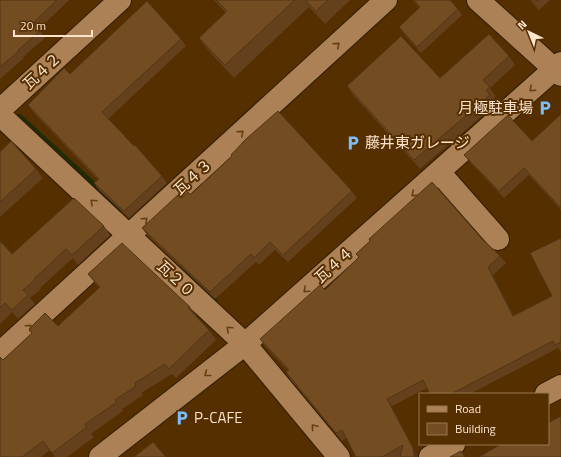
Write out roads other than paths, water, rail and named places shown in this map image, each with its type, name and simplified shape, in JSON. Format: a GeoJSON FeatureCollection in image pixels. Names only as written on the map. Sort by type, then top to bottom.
{"type":"FeatureCollection","features":[{"type":"Feature","properties":{"kind":"street","name":"瓦４２"},"geometry":{"type":"LineString","coordinates":[[0,110],[120,0]]}},
{"type":"Feature","properties":{"kind":"street","name":"瓦４３"},"geometry":{"type":"LineString","coordinates":[[0,353],[386,0]]}},
{"type":"Feature","properties":{"kind":"street"},"geometry":{"type":"LineString","coordinates":[[478,0],[559,69]]}},
{"type":"Feature","properties":{"kind":"street","name":"瓦４４"},"geometry":{"type":"LineString","coordinates":[[100,457],[245,344],[439,172],[559,69]]}},
{"type":"Feature","properties":{"kind":"street","name":"瓦２０"},"geometry":{"type":"LineString","coordinates":[[0,115],[245,344],[339,457]]}},
{"type":"Feature","properties":{"kind":"street"},"geometry":{"type":"LineString","coordinates":[[439,172],[498,239]]}},
{"type":"Feature","properties":{"kind":"street"},"geometry":{"type":"LineString","coordinates":[[548,393],[561,386]]}},
{"type":"Feature","properties":{"kind":"street"},"geometry":{"type":"LineString","coordinates":[[430,457],[452,445]]}},
{"type":"Feature","properties":{"kind":"waterway"},"geometry":{"type":"LineString","coordinates":[[19,118],[118,208]]}},
{"type":"Feature","properties":{"kind":"waterway"},"geometry":{"type":"LineString","coordinates":[[183,268],[213,300]]}},
{"type":"Feature","properties":{"kind":"place","name":"月極駐車場"},"geometry":{"type":"Point","coordinates":[545,108]}},
{"type":"Feature","properties":{"kind":"place","name":"藤井東ガレージ"},"geometry":{"type":"Point","coordinates":[353,143]}},
{"type":"Feature","properties":{"kind":"place","name":"P-CAFE"},"geometry":{"type":"Point","coordinates":[182,418]}}]}
